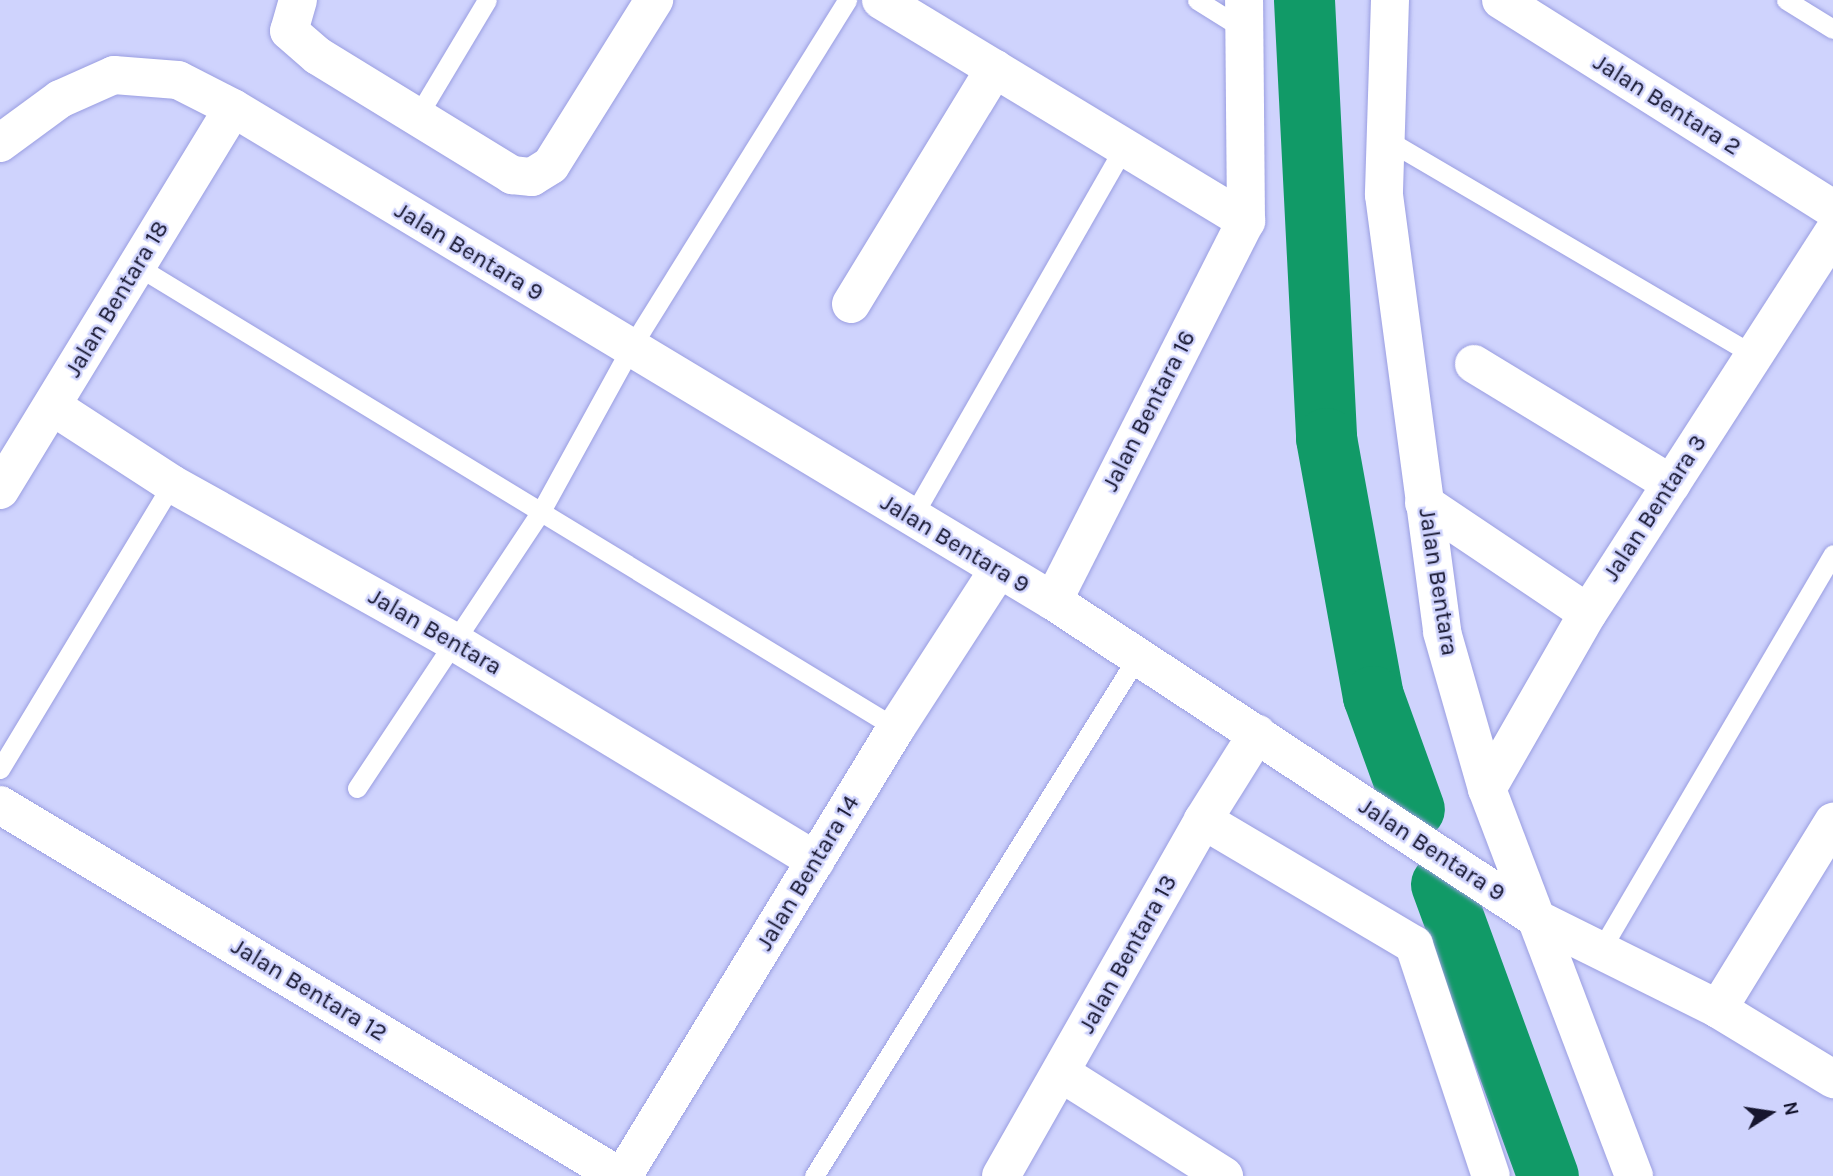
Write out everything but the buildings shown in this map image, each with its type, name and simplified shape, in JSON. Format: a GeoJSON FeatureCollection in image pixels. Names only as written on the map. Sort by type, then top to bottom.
{"type":"FeatureCollection","features":[{"type":"Feature","properties":{"kind":"street"},"geometry":{"type":"LineString","coordinates":[[293,16],[318,56],[512,175],[532,177],[551,164],[654,0]]}},
{"type":"Feature","properties":{"kind":"street"},"geometry":{"type":"LineString","coordinates":[[881,0],[1246,220]]}},
{"type":"Feature","properties":{"kind":"street","name":"Jalan Bentara"},"geometry":{"type":"LineString","coordinates":[[1390,0],[1383,137],[1384,195],[1442,632],[1486,789],[1634,1176]]}},
{"type":"Feature","properties":{"kind":"street","name":"Jalan Bentara 2"},"geometry":{"type":"LineString","coordinates":[[1501,0],[1833,209]]}},
{"type":"Feature","properties":{"kind":"street","name":"Jalan Bentara 16"},"geometry":{"type":"LineString","coordinates":[[1053,601],[1246,220],[1245,15]]}},
{"type":"Feature","properties":{"kind":"street"},"geometry":{"type":"LineString","coordinates":[[851,304],[995,68]]}},
{"type":"Feature","properties":{"kind":"street","name":"Jalan Bentara 9"},"geometry":{"type":"LineString","coordinates":[[0,143],[60,99],[114,75],[178,80],[233,108],[997,572],[1053,601],[1136,659],[1257,734],[1537,919],[1718,1009],[1833,1079]]}},
{"type":"Feature","properties":{"kind":"street","name":"Jalan Bentara 18"},"geometry":{"type":"LineString","coordinates":[[0,490],[233,108]]}},
{"type":"Feature","properties":{"kind":"street","name":"Jalan Bentara 3"},"geometry":{"type":"LineString","coordinates":[[1486,789],[1588,613],[1833,233]]}},
{"type":"Feature","properties":{"kind":"street"},"geometry":{"type":"LineString","coordinates":[[1474,364],[1671,484]]}},
{"type":"Feature","properties":{"kind":"street","name":"Jalan Bentara"},"geometry":{"type":"LineString","coordinates":[[52,406],[172,484],[453,641],[816,861]]}},
{"type":"Feature","properties":{"kind":"street"},"geometry":{"type":"LineString","coordinates":[[1424,503],[1588,613]]}},
{"type":"Feature","properties":{"kind":"street","name":"Jalan Bentara 14"},"geometry":{"type":"LineString","coordinates":[[621,1176],[896,729],[997,572]]}},
{"type":"Feature","properties":{"kind":"street","name":"Jalan Bentara 13"},"geometry":{"type":"LineString","coordinates":[[1001,1176],[1203,820],[1257,734]]}},
{"type":"Feature","properties":{"kind":"street","name":"Jalan Bentara 12"},"geometry":{"type":"LineString","coordinates":[[0,805],[621,1176]]}},
{"type":"Feature","properties":{"kind":"street"},"geometry":{"type":"LineString","coordinates":[[1203,820],[1393,931],[1414,946],[1491,1176]]}},
{"type":"Feature","properties":{"kind":"street"},"geometry":{"type":"LineString","coordinates":[[1718,1009],[1833,822]]}},
{"type":"Feature","properties":{"kind":"street"},"geometry":{"type":"LineString","coordinates":[[1061,1073],[1224,1176]]}},
{"type":"Feature","properties":{"kind":"lane"},"geometry":{"type":"LineString","coordinates":[[417,117],[487,0]]}},
{"type":"Feature","properties":{"kind":"lane"},"geometry":{"type":"LineString","coordinates":[[357,788],[540,513],[630,349],[847,0]]}},
{"type":"Feature","properties":{"kind":"lane"},"geometry":{"type":"LineString","coordinates":[[1197,0],[1245,15]]}},
{"type":"Feature","properties":{"kind":"lane"},"geometry":{"type":"LineString","coordinates":[[1786,0],[1833,29]]}},
{"type":"Feature","properties":{"kind":"lane"},"geometry":{"type":"LineString","coordinates":[[1383,137],[1754,355]]}},
{"type":"Feature","properties":{"kind":"lane"},"geometry":{"type":"LineString","coordinates":[[911,519],[1124,147]]}},
{"type":"Feature","properties":{"kind":"lane"},"geometry":{"type":"LineString","coordinates":[[137,266],[896,729]]}},
{"type":"Feature","properties":{"kind":"lane"},"geometry":{"type":"LineString","coordinates":[[0,769],[172,484]]}},
{"type":"Feature","properties":{"kind":"lane"},"geometry":{"type":"LineString","coordinates":[[1600,951],[1833,554]]}},
{"type":"Feature","properties":{"kind":"lane"},"geometry":{"type":"LineString","coordinates":[[814,1176],[1136,659]]}},
{"type":"Feature","properties":{"kind":"waterway"},"geometry":{"type":"LineString","coordinates":[[1304,0],[1326,438],[1373,696],[1414,809]]}},
{"type":"Feature","properties":{"kind":"waterway"},"geometry":{"type":"LineString","coordinates":[[1441,884],[1548,1176]]}}]}
